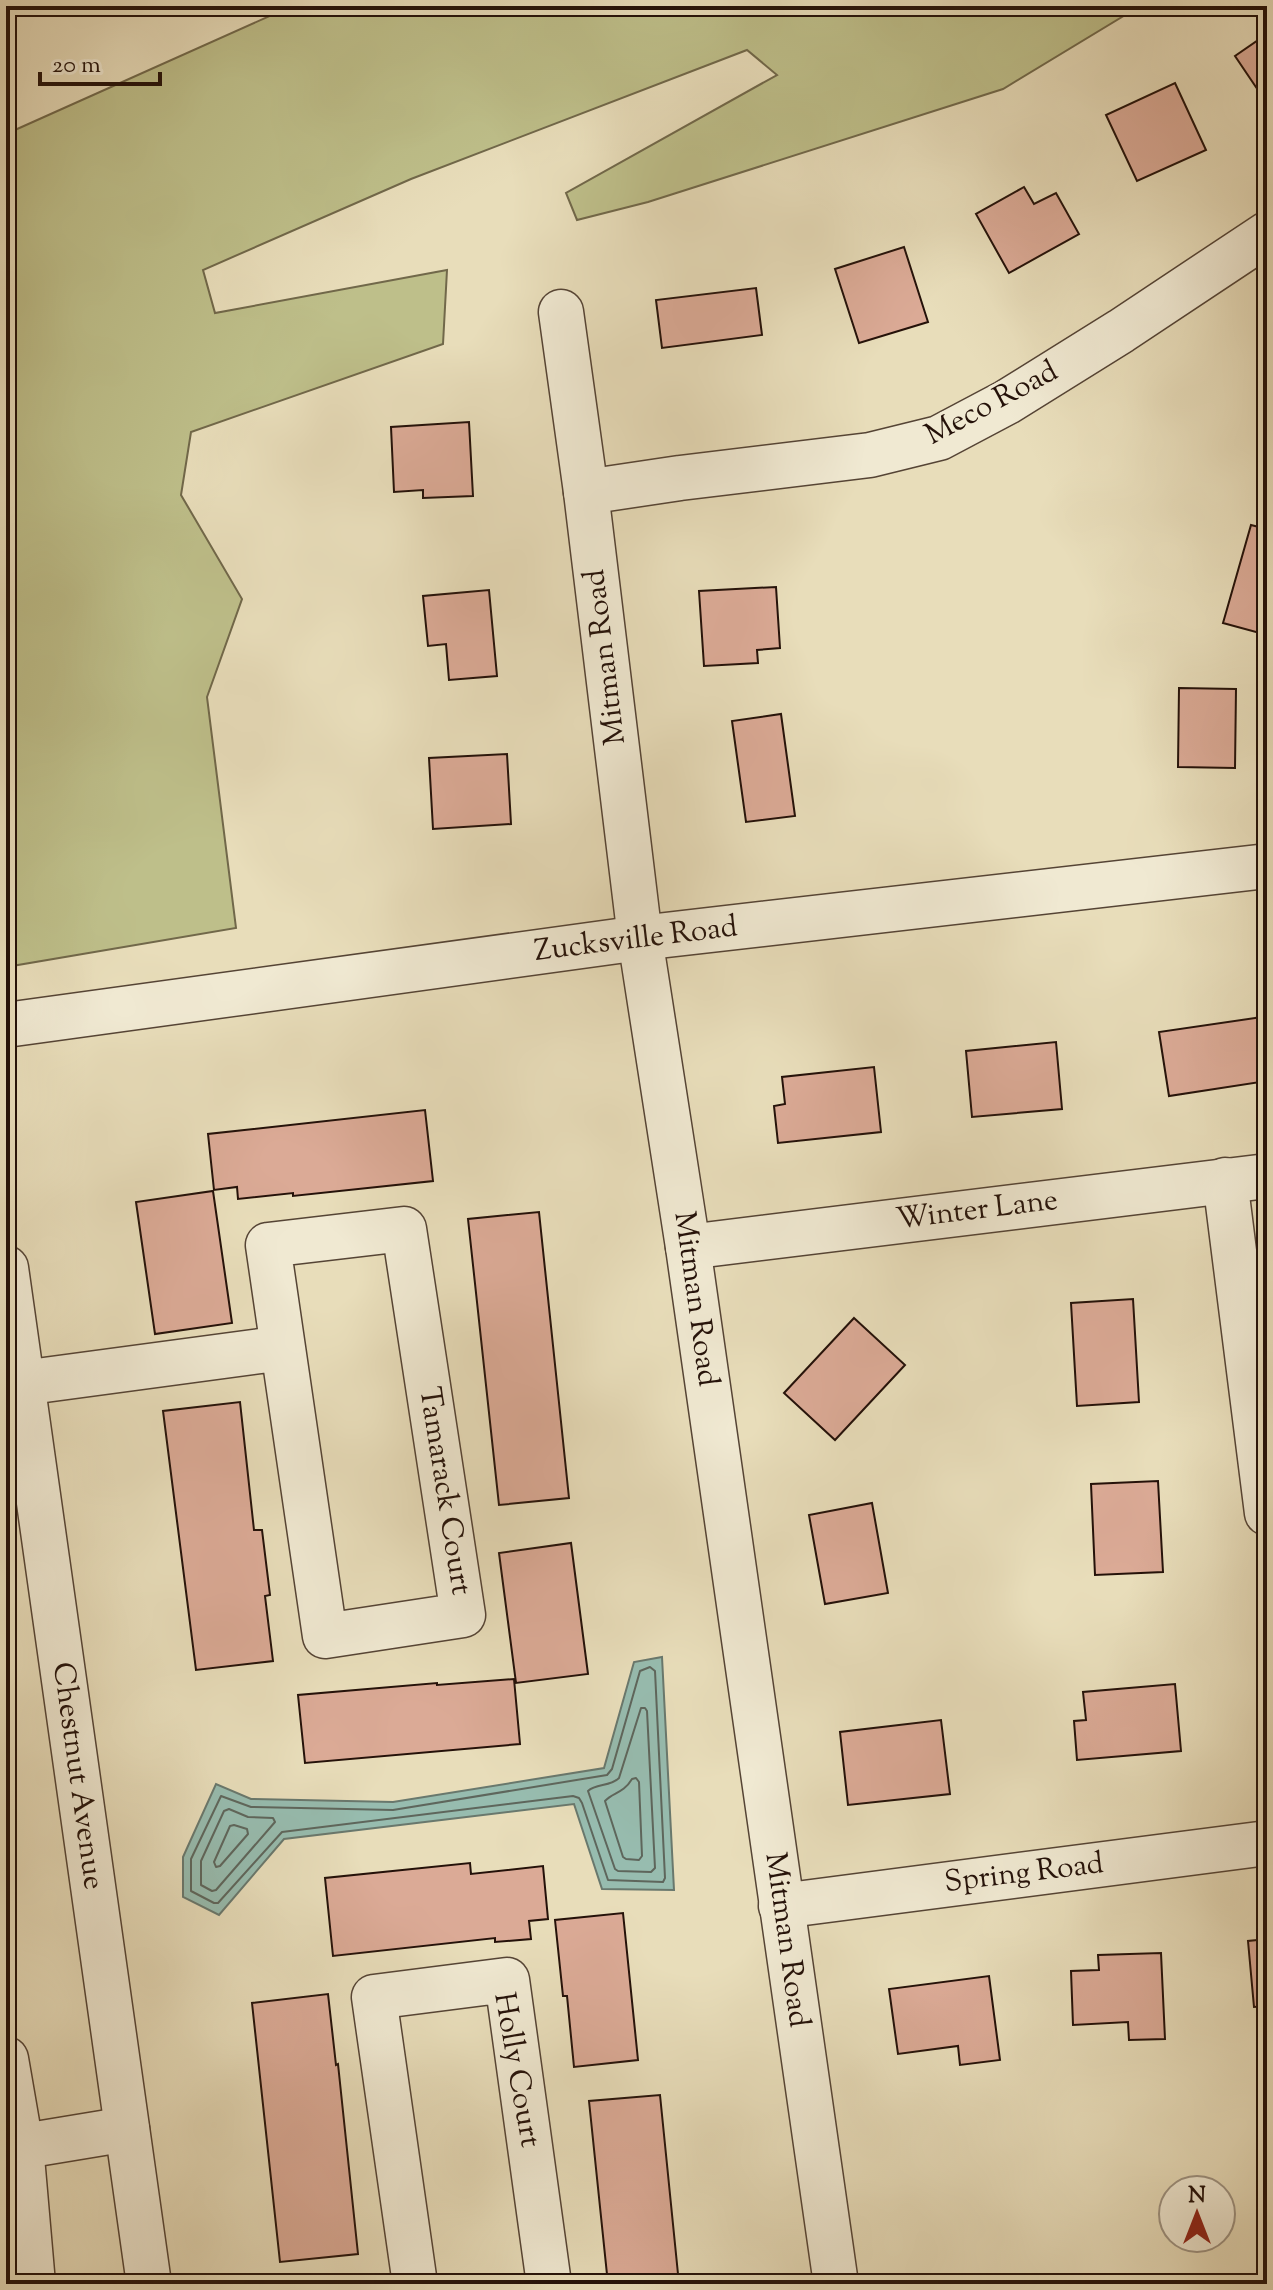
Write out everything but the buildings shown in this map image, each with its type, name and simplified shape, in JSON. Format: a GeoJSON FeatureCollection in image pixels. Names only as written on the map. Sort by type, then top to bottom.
{"type":"FeatureCollection","features":[{"type":"Feature","properties":{"kind":"street","name":"Meco Road"},"geometry":{"type":"LineString","coordinates":[[586,492],[870,455],[939,438],[1007,402],[1109,339],[1267,234]]}},
{"type":"Feature","properties":{"kind":"street","name":"Mitman Road"},"geometry":{"type":"LineString","coordinates":[[561,312],[640,938],[688,1247],[836,2284]]}},
{"type":"Feature","properties":{"kind":"street","name":"Zucksville Road"},"geometry":{"type":"LineString","coordinates":[[6,1025],[640,938],[1267,866]]}},
{"type":"Feature","properties":{"kind":"street","name":"Winter Lane"},"geometry":{"type":"LineString","coordinates":[[688,1247],[1246,1178]]}},
{"type":"Feature","properties":{"kind":"street"},"geometry":{"type":"LineString","coordinates":[[1246,1178],[1267,1513]]}},
{"type":"Feature","properties":{"kind":"street","name":"Tamarack Court"},"geometry":{"type":"LineString","coordinates":[[404,1229],[463,1615],[325,1636],[283,1348],[268,1245],[404,1229]]}},
{"type":"Feature","properties":{"kind":"street","name":"Chestnut Avenue"},"geometry":{"type":"LineString","coordinates":[[6,1268],[16,1367],[149,2284]]}},
{"type":"Feature","properties":{"kind":"street"},"geometry":{"type":"LineString","coordinates":[[16,1367],[283,1348]]}},
{"type":"Feature","properties":{"kind":"street","name":"Spring Road"},"geometry":{"type":"LineString","coordinates":[[781,1906],[1267,1843]]}},
{"type":"Feature","properties":{"kind":"street","name":"Holly Court"},"geometry":{"type":"LineString","coordinates":[[408,2283],[374,1997],[507,1980],[549,2284]]}},
{"type":"Feature","properties":{"kind":"street"},"geometry":{"type":"LineString","coordinates":[[6,2059],[13,2148],[33,2284]]}},
{"type":"Feature","properties":{"kind":"street"},"geometry":{"type":"LineString","coordinates":[[13,2148],[127,2129]]}},
{"type":"Feature","properties":{"kind":"green space"},"geometry":{"type":"Polygon","coordinates":[[[292,6],[1140,6],[1003,89],[648,202],[577,220],[566,193],[777,75],[747,50],[411,179],[203,270],[215,313],[447,270],[443,344],[191,432],[181,495],[242,599],[207,697],[236,928],[6,967],[6,134],[292,6]]]}},
{"type":"Feature","properties":{"kind":"water"},"geometry":{"type":"Polygon","coordinates":[[[662,1657],[674,1890],[602,1889],[574,1804],[284,1839],[219,1915],[183,1897],[183,1857],[216,1784],[251,1799],[393,1802],[604,1768],[634,1662],[662,1657]]]}}]}
